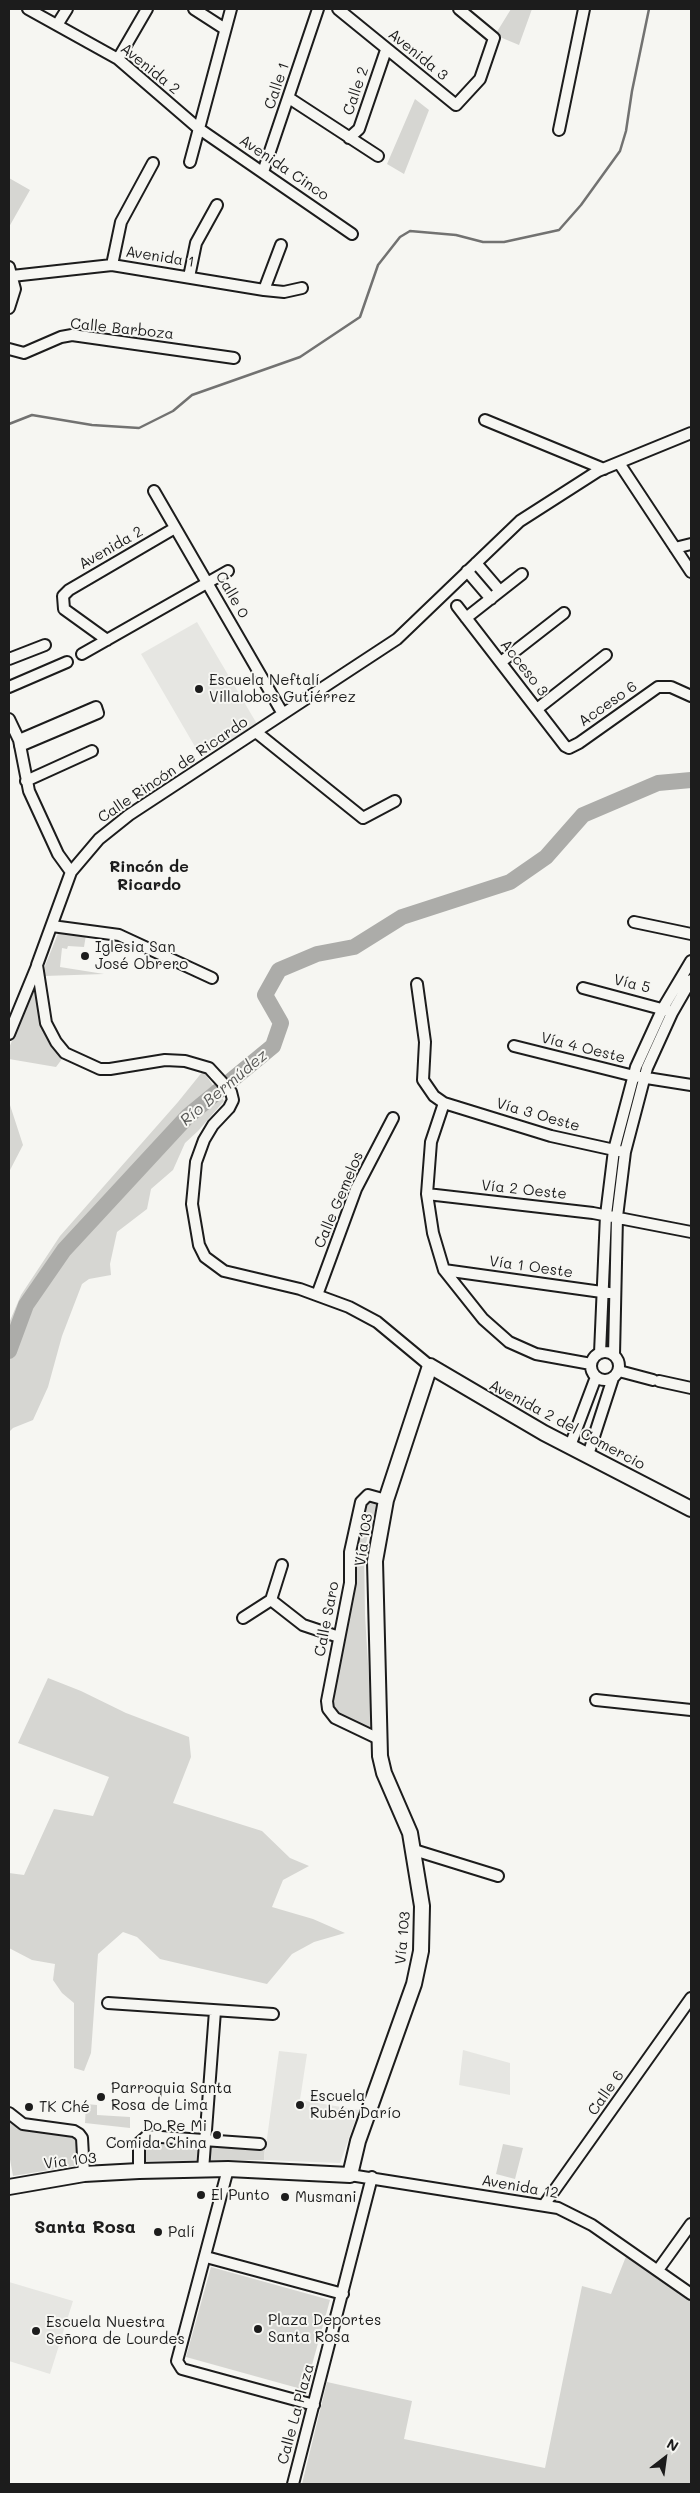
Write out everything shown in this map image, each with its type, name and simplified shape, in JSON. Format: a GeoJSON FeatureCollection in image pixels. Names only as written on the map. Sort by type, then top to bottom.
{"type":"FeatureCollection","features":[{"type":"Feature","properties":{"kind":"main road","name":"Avenida 2 del Comercio"},"geometry":{"type":"LineString","coordinates":[[430,1366],[493,1404],[691,1509]]}},
{"type":"Feature","properties":{"kind":"main road","name":"Vía 103"},"geometry":{"type":"LineString","coordinates":[[9,2187],[84,2174],[138,2171],[228,2169],[350,2175],[358,2142],[406,2007],[420,1958],[423,1936],[422,1906],[414,1850],[406,1820],[384,1773],[380,1756],[375,1561],[386,1500],[430,1366]]}},
{"type":"Feature","properties":{"kind":"street","name":"Avenida 2"},"geometry":{"type":"LineString","coordinates":[[28,9],[118,59],[198,128]]}},
{"type":"Feature","properties":{"kind":"street"},"geometry":{"type":"LineString","coordinates":[[57,25],[67,9]]}},
{"type":"Feature","properties":{"kind":"street"},"geometry":{"type":"LineString","coordinates":[[118,59],[147,9]]}},
{"type":"Feature","properties":{"kind":"street"},"geometry":{"type":"LineString","coordinates":[[194,9],[225,29]]}},
{"type":"Feature","properties":{"kind":"street"},"geometry":{"type":"LineString","coordinates":[[190,162],[231,9]]}},
{"type":"Feature","properties":{"kind":"street","name":"Calle 1"},"geometry":{"type":"LineString","coordinates":[[263,172],[318,9]]}},
{"type":"Feature","properties":{"kind":"street","name":"Avenida 3"},"geometry":{"type":"LineString","coordinates":[[338,9],[386,50],[456,105],[480,79],[494,38],[459,9]]}},
{"type":"Feature","properties":{"kind":"street"},"geometry":{"type":"LineString","coordinates":[[559,130],[584,9]]}},
{"type":"Feature","properties":{"kind":"street","name":"Calle 2"},"geometry":{"type":"LineString","coordinates":[[348,138],[359,129],[386,50]]}},
{"type":"Feature","properties":{"kind":"street"},"geometry":{"type":"LineString","coordinates":[[289,98],[378,156]]}},
{"type":"Feature","properties":{"kind":"street","name":"Avenida Cinco"},"geometry":{"type":"LineString","coordinates":[[198,128],[352,234]]}},
{"type":"Feature","properties":{"kind":"street"},"geometry":{"type":"LineString","coordinates":[[112,264],[121,222],[153,163]]}},
{"type":"Feature","properties":{"kind":"street"},"geometry":{"type":"LineString","coordinates":[[189,277],[196,243],[217,205]]}},
{"type":"Feature","properties":{"kind":"street"},"geometry":{"type":"LineString","coordinates":[[264,290],[281,246]]}},
{"type":"Feature","properties":{"kind":"street","name":"Avenida 1"},"geometry":{"type":"LineString","coordinates":[[11,271],[112,264],[264,290],[284,292],[302,288]]}},
{"type":"Feature","properties":{"kind":"street"},"geometry":{"type":"LineString","coordinates":[[9,308],[15,290],[11,271]]}},
{"type":"Feature","properties":{"kind":"street","name":"Calle Barboza"},"geometry":{"type":"LineString","coordinates":[[9,349],[24,353],[61,337],[72,335],[234,358]]}},
{"type":"Feature","properties":{"kind":"street"},"geometry":{"type":"LineString","coordinates":[[485,420],[604,468]]}},
{"type":"Feature","properties":{"kind":"street","name":"Calle Rincón de Ricardo"},"geometry":{"type":"LineString","coordinates":[[430,1366],[377,1322],[349,1307],[317,1295],[224,1272],[205,1257],[199,1245],[192,1204],[196,1162],[204,1140],[233,1100],[231,1092],[209,1068],[185,1061],[165,1060],[100,1069],[66,1053],[56,1042],[46,1023],[37,965],[71,872],[90,848],[129,815],[397,639],[520,521],[604,468],[691,433]]}},
{"type":"Feature","properties":{"kind":"street"},"geometry":{"type":"LineString","coordinates":[[620,463],[691,572]]}},
{"type":"Feature","properties":{"kind":"street","name":"Calle 0"},"geometry":{"type":"LineString","coordinates":[[154,491],[283,714]]}},
{"type":"Feature","properties":{"kind":"street","name":"Avenida 2"},"geometry":{"type":"LineString","coordinates":[[107,640],[64,610],[63,596],[69,590],[175,528]]}},
{"type":"Feature","properties":{"kind":"street"},"geometry":{"type":"LineString","coordinates":[[675,548],[691,544]]}},
{"type":"Feature","properties":{"kind":"street"},"geometry":{"type":"LineString","coordinates":[[476,563],[500,591]]}},
{"type":"Feature","properties":{"kind":"street"},"geometry":{"type":"LineString","coordinates":[[467,570],[491,599]]}},
{"type":"Feature","properties":{"kind":"street"},"geometry":{"type":"LineString","coordinates":[[82,654],[228,571]]}},
{"type":"Feature","properties":{"kind":"street"},"geometry":{"type":"LineString","coordinates":[[466,618],[522,574]]}},
{"type":"Feature","properties":{"kind":"street","name":"Acceso 3"},"geometry":{"type":"LineString","coordinates":[[457,606],[569,748]]}},
{"type":"Feature","properties":{"kind":"street"},"geometry":{"type":"LineString","coordinates":[[501,662],[564,614]]}},
{"type":"Feature","properties":{"kind":"street"},"geometry":{"type":"LineString","coordinates":[[9,659],[46,644]]}},
{"type":"Feature","properties":{"kind":"street"},"geometry":{"type":"LineString","coordinates":[[537,709],[606,655]]}},
{"type":"Feature","properties":{"kind":"street"},"geometry":{"type":"LineString","coordinates":[[9,687],[67,662]]}},
{"type":"Feature","properties":{"kind":"street","name":"Acceso 6"},"geometry":{"type":"LineString","coordinates":[[569,748],[658,687],[664,686],[691,696]]}},
{"type":"Feature","properties":{"kind":"street"},"geometry":{"type":"LineString","coordinates":[[96,707],[98,713],[19,743],[96,707]]}},
{"type":"Feature","properties":{"kind":"street"},"geometry":{"type":"LineString","coordinates":[[9,719],[19,743],[29,791],[58,854],[71,872]]}},
{"type":"Feature","properties":{"kind":"street"},"geometry":{"type":"LineString","coordinates":[[256,732],[363,818],[395,801]]}},
{"type":"Feature","properties":{"kind":"street"},"geometry":{"type":"LineString","coordinates":[[26,781],[92,751]]}},
{"type":"Feature","properties":{"kind":"street"},"geometry":{"type":"LineString","coordinates":[[634,922],[691,934]]}},
{"type":"Feature","properties":{"kind":"street"},"geometry":{"type":"LineString","coordinates":[[52,926],[119,935],[212,978]]}},
{"type":"Feature","properties":{"kind":"street"},"geometry":{"type":"LineString","coordinates":[[600,1354],[606,1215],[620,1151],[639,1077],[691,961]]}},
{"type":"Feature","properties":{"kind":"street"},"geometry":{"type":"LineString","coordinates":[[9,1034],[37,965]]}},
{"type":"Feature","properties":{"kind":"street"},"geometry":{"type":"LineString","coordinates":[[668,1010],[691,980]]}},
{"type":"Feature","properties":{"kind":"street"},"geometry":{"type":"LineString","coordinates":[[417,984],[425,1042],[423,1080],[427,1089],[444,1103],[431,1142],[428,1194],[433,1233],[444,1270],[483,1320],[509,1342],[536,1354],[591,1364]]}},
{"type":"Feature","properties":{"kind":"street","name":"Vía 5"},"geometry":{"type":"LineString","coordinates":[[583,988],[668,1010]]}},
{"type":"Feature","properties":{"kind":"street","name":"Vía 4 Oeste"},"geometry":{"type":"LineString","coordinates":[[514,1046],[639,1077],[691,1085]]}},
{"type":"Feature","properties":{"kind":"street","name":"Vía 3 Oeste"},"geometry":{"type":"LineString","coordinates":[[444,1103],[551,1136],[620,1151]]}},
{"type":"Feature","properties":{"kind":"street","name":"Calle Gemelos"},"geometry":{"type":"LineString","coordinates":[[317,1295],[356,1189],[393,1118]]}},
{"type":"Feature","properties":{"kind":"street"},"geometry":{"type":"LineString","coordinates":[[588,1455],[619,1362],[614,1355],[614,1293],[620,1151]]}},
{"type":"Feature","properties":{"kind":"street","name":"Vía 2 Oeste"},"geometry":{"type":"LineString","coordinates":[[428,1194],[606,1215],[691,1232]]}},
{"type":"Feature","properties":{"kind":"street","name":"Vía 1 Oeste"},"geometry":{"type":"LineString","coordinates":[[444,1270],[614,1293]]}},
{"type":"Feature","properties":{"kind":"street"},"geometry":{"type":"LineString","coordinates":[[591,1364],[596,1356],[600,1354],[614,1355]]}},
{"type":"Feature","properties":{"kind":"street"},"geometry":{"type":"LineString","coordinates":[[570,1446],[596,1377],[591,1364]]}},
{"type":"Feature","properties":{"kind":"street"},"geometry":{"type":"LineString","coordinates":[[596,1377],[604,1380],[616,1375],[691,1388]]}},
{"type":"Feature","properties":{"kind":"street","name":"Calle Saro"},"geometry":{"type":"LineString","coordinates":[[379,1739],[335,1718],[328,1709],[327,1701],[350,1583],[350,1552],[362,1502],[368,1495],[386,1500]]}},
{"type":"Feature","properties":{"kind":"street"},"geometry":{"type":"LineString","coordinates":[[243,1618],[271,1600],[282,1565]]}},
{"type":"Feature","properties":{"kind":"street"},"geometry":{"type":"LineString","coordinates":[[271,1600],[303,1625],[339,1637]]}},
{"type":"Feature","properties":{"kind":"street"},"geometry":{"type":"LineString","coordinates":[[596,1700],[691,1710]]}},
{"type":"Feature","properties":{"kind":"street"},"geometry":{"type":"LineString","coordinates":[[414,1850],[498,1876]]}},
{"type":"Feature","properties":{"kind":"street","name":"Calle 6"},"geometry":{"type":"LineString","coordinates":[[544,2205],[691,1998]]}},
{"type":"Feature","properties":{"kind":"street"},"geometry":{"type":"LineString","coordinates":[[108,2003],[273,2014]]}},
{"type":"Feature","properties":{"kind":"street"},"geometry":{"type":"LineString","coordinates":[[203,2170],[215,2011]]}},
{"type":"Feature","properties":{"kind":"street"},"geometry":{"type":"LineString","coordinates":[[9,2113],[23,2124],[74,2131],[79,2134],[82,2138],[84,2174]]}},
{"type":"Feature","properties":{"kind":"street"},"geometry":{"type":"LineString","coordinates":[[138,2171],[139,2143],[147,2136],[260,2144]]}},
{"type":"Feature","properties":{"kind":"street"},"geometry":{"type":"LineString","coordinates":[[228,2169],[177,2361],[182,2368],[314,2405]]}},
{"type":"Feature","properties":{"kind":"street","name":"Avenida 12"},"geometry":{"type":"LineString","coordinates":[[350,2175],[544,2205],[574,2214],[592,2224],[691,2294]]}},
{"type":"Feature","properties":{"kind":"street","name":"Calle La Plaza"},"geometry":{"type":"LineString","coordinates":[[293,2484],[372,2177]]}},
{"type":"Feature","properties":{"kind":"street"},"geometry":{"type":"LineString","coordinates":[[658,2270],[691,2224]]}},
{"type":"Feature","properties":{"kind":"street"},"geometry":{"type":"LineString","coordinates":[[206,2257],[343,2294]]}},
{"type":"Feature","properties":{"kind":"shaded area"},"geometry":{"type":"Polygon","coordinates":[[[511,9],[532,9],[519,45],[495,35],[511,9]]]}},
{"type":"Feature","properties":{"kind":"shaded area"},"geometry":{"type":"Polygon","coordinates":[[[415,99],[429,110],[404,174],[387,164],[415,99]]]}},
{"type":"Feature","properties":{"kind":"shaded area"},"geometry":{"type":"Polygon","coordinates":[[[9,178],[30,190],[9,227],[9,178]]]}},
{"type":"Feature","properties":{"kind":"shaded area","name":"Escuela Neftalí Villalobos Gutiérrez"},"geometry":{"type":"Polygon","coordinates":[[[197,622],[257,724],[201,757],[141,654],[197,622]]]}},
{"type":"Feature","properties":{"kind":"shaded area"},"geometry":{"type":"Polygon","coordinates":[[[59,931],[86,935],[84,947],[68,946],[67,949],[62,948],[60,967],[104,974],[44,976],[45,966],[59,931]]]}},
{"type":"Feature","properties":{"kind":"shaded area"},"geometry":{"type":"Polygon","coordinates":[[[37,981],[38,996],[65,1055],[56,1067],[9,1059],[9,1048],[37,981]]]}},
{"type":"Feature","properties":{"kind":"shaded area"},"geometry":{"type":"Polygon","coordinates":[[[203,1071],[224,1101],[185,1143],[173,1170],[151,1189],[147,1209],[117,1232],[110,1264],[111,1275],[89,1279],[82,1284],[62,1336],[48,1387],[33,1420],[13,1428],[9,1432],[9,1323],[21,1295],[60,1236],[203,1071]]]}},
{"type":"Feature","properties":{"kind":"shaded area"},"geometry":{"type":"Polygon","coordinates":[[[9,1102],[23,1145],[9,1172],[9,1102]]]}},
{"type":"Feature","properties":{"kind":"shaded area"},"geometry":{"type":"Polygon","coordinates":[[[366,1501],[377,1504],[364,1550],[365,1615],[372,1729],[338,1713],[334,1709],[333,1699],[355,1581],[355,1544],[366,1501]]]}},
{"type":"Feature","properties":{"kind":"shaded area"},"geometry":{"type":"Polygon","coordinates":[[[48,1678],[81,1691],[126,1713],[189,1737],[191,1757],[173,1803],[262,1831],[290,1858],[309,1866],[283,1880],[272,1907],[313,1919],[345,1933],[314,1942],[292,1954],[267,1984],[160,1959],[137,1937],[123,1932],[98,1954],[91,2053],[84,2071],[74,2068],[74,2003],[62,1993],[53,1980],[55,1964],[32,1960],[9,1948],[9,1873],[24,1875],[54,1809],[93,1816],[109,1777],[18,1743],[48,1678]]]}},
{"type":"Feature","properties":{"kind":"shaded area"},"geometry":{"type":"Polygon","coordinates":[[[463,2050],[510,2063],[510,2095],[459,2085],[463,2050]]]}},
{"type":"Feature","properties":{"kind":"shaded area","name":"Escuela Rubén Darío"},"geometry":{"type":"Polygon","coordinates":[[[279,2051],[307,2054],[300,2100],[359,2110],[340,2163],[264,2160],[279,2051]]]}},
{"type":"Feature","properties":{"kind":"shaded area"},"geometry":{"type":"Polygon","coordinates":[[[86,2104],[97,2105],[97,2115],[130,2117],[130,2128],[85,2123],[86,2104]]]}},
{"type":"Feature","properties":{"kind":"shaded area"},"geometry":{"type":"Polygon","coordinates":[[[9,2117],[24,2128],[75,2137],[79,2141],[80,2165],[13,2176],[9,2154],[9,2117]]]}},
{"type":"Feature","properties":{"kind":"shaded area"},"geometry":{"type":"Polygon","coordinates":[[[165,2139],[265,2146],[264,2160],[142,2161],[142,2146],[148,2140],[165,2139]]]}},
{"type":"Feature","properties":{"kind":"shaded area"},"geometry":{"type":"Polygon","coordinates":[[[503,2144],[523,2148],[515,2179],[496,2174],[503,2144]]]}},
{"type":"Feature","properties":{"kind":"shaded area"},"geometry":{"type":"Polygon","coordinates":[[[627,2254],[691,2301],[691,2484],[302,2484],[327,2382],[412,2401],[404,2439],[545,2468],[582,2286],[611,2294],[627,2254]]]}},
{"type":"Feature","properties":{"kind":"shaded area","name":"Plaza Deportes Santa Rosa"},"geometry":{"type":"Polygon","coordinates":[[[211,2267],[330,2300],[305,2390],[186,2357],[211,2267]]]}},
{"type":"Feature","properties":{"kind":"shaded area","name":"Escuela Nuestra Señora de Lourdes"},"geometry":{"type":"Polygon","coordinates":[[[9,2282],[73,2301],[50,2374],[9,2361],[9,2282]]]}},
{"type":"Feature","properties":{"kind":"waterway"},"geometry":{"type":"LineString","coordinates":[[9,424],[32,415],[92,425],[139,428],[173,411],[192,395],[300,357],[360,317],[378,265],[400,237],[410,231],[456,235],[483,242],[504,242],[559,230],[581,205],[620,151],[626,131],[632,91],[649,9]]}},
{"type":"Feature","properties":{"kind":"waterway","name":"Río Bermúdez"},"geometry":{"type":"LineString","coordinates":[[9,1351],[26,1305],[64,1250],[188,1116],[273,1046],[281,1023],[265,995],[279,970],[317,954],[354,947],[402,917],[510,882],[546,857],[583,815],[658,783],[691,780]]}},
{"type":"Feature","properties":{"kind":"place","name":"Escuela Neftalí Villalobos Gutiérrez"},"geometry":{"type":"Point","coordinates":[199,689]}},
{"type":"Feature","properties":{"kind":"place","name":"Iglesia San José Obrero"},"geometry":{"type":"Point","coordinates":[85,956]}},
{"type":"Feature","properties":{"kind":"place","name":"Parroquia Santa Rosa de Lima"},"geometry":{"type":"Point","coordinates":[101,2097]}},
{"type":"Feature","properties":{"kind":"place","name":"Escuela Rubén Darío"},"geometry":{"type":"Point","coordinates":[300,2105]}},
{"type":"Feature","properties":{"kind":"place","name":"TK Ché"},"geometry":{"type":"Point","coordinates":[29,2107]}},
{"type":"Feature","properties":{"kind":"place","name":"Do Re Mi Comida China"},"geometry":{"type":"Point","coordinates":[217,2135]}},
{"type":"Feature","properties":{"kind":"place","name":"El Punto"},"geometry":{"type":"Point","coordinates":[201,2195]}},
{"type":"Feature","properties":{"kind":"place","name":"Musmani"},"geometry":{"type":"Point","coordinates":[285,2197]}},
{"type":"Feature","properties":{"kind":"place","name":"Palí"},"geometry":{"type":"Point","coordinates":[158,2232]}},
{"type":"Feature","properties":{"kind":"place","name":"Plaza Deportes Santa Rosa"},"geometry":{"type":"Point","coordinates":[258,2329]}},
{"type":"Feature","properties":{"kind":"place","name":"Escuela Nuestra Señora de Lourdes"},"geometry":{"type":"Point","coordinates":[36,2331]}},
{"type":"Feature","properties":{"kind":"district","name":"Rincón de Ricardo"},"geometry":{"type":"Point","coordinates":[149,876]}},
{"type":"Feature","properties":{"kind":"district","name":"Santa Rosa"},"geometry":{"type":"Point","coordinates":[85,2227]}}]}
